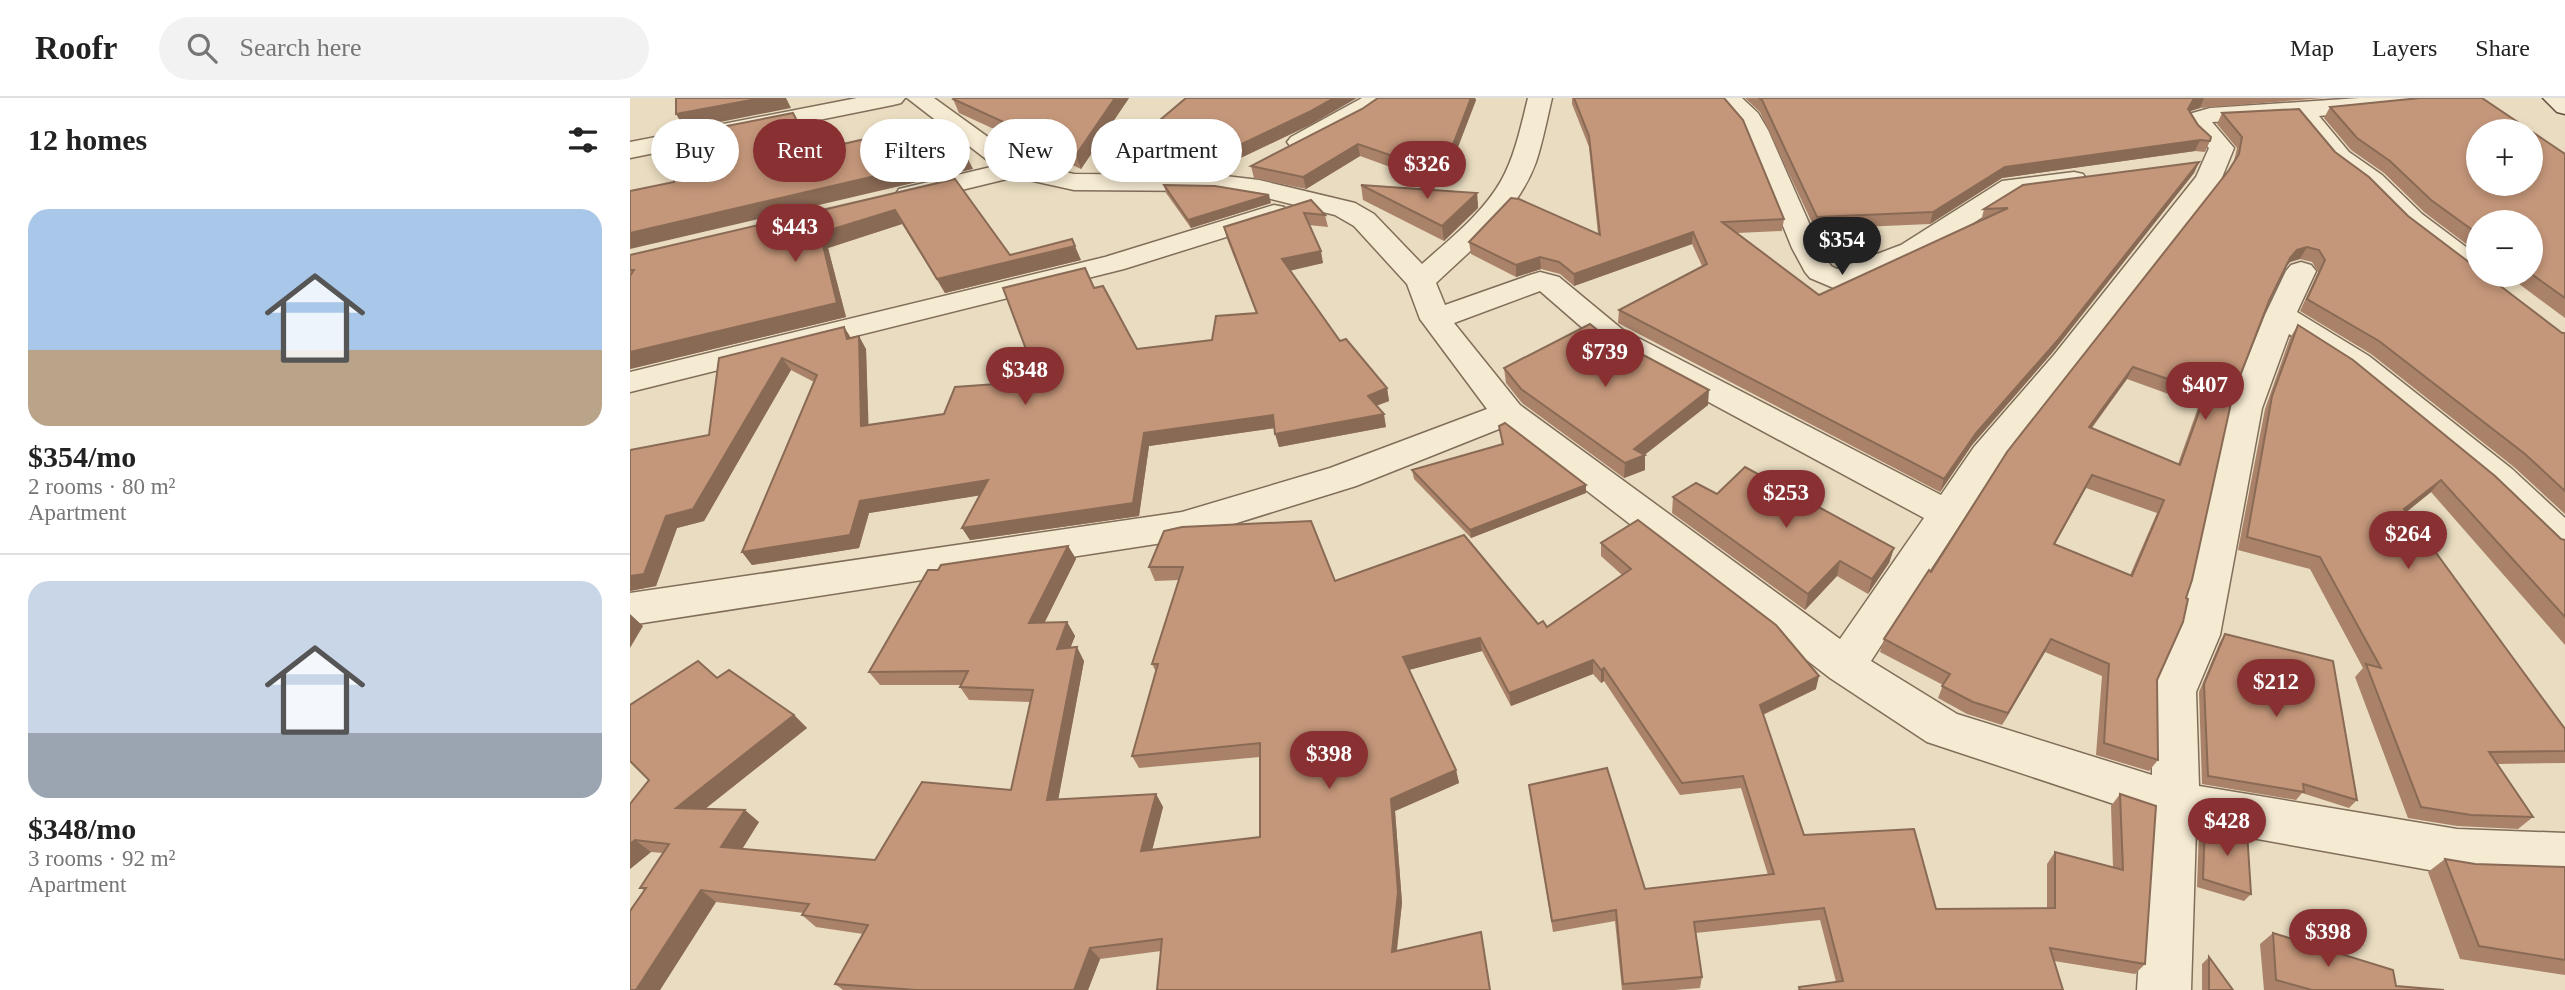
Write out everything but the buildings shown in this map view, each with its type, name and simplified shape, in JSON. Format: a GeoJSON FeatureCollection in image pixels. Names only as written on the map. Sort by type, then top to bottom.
{"type":"FeatureCollection","features":[{"type":"Feature","properties":{"kind":"street"},"geometry":{"type":"LineString","coordinates":[[630,150],[893,98]]}},
{"type":"Feature","properties":{"kind":"street"},"geometry":{"type":"LineString","coordinates":[[919,98],[984,146]]}},
{"type":"Feature","properties":{"kind":"street"},"geometry":{"type":"LineString","coordinates":[[1217,183],[1356,112],[1376,98]]}},
{"type":"Feature","properties":{"kind":"street"},"geometry":{"type":"LineString","coordinates":[[1428,300],[1509,189],[1523,163],[1540,98]]}},
{"type":"Feature","properties":{"kind":"street"},"geometry":{"type":"LineString","coordinates":[[1729,98],[1749,118],[1806,248],[1820,272],[1830,279],[1844,278],[1911,251],[2011,187],[2105,176]]}},
{"type":"Feature","properties":{"kind":"street"},"geometry":{"type":"LineString","coordinates":[[1845,666],[1987,455],[2082,341],[2208,180],[2223,156],[2222,146],[2198,119],[2210,115],[2281,107],[2430,98]]}},
{"type":"Feature","properties":{"kind":"street"},"geometry":{"type":"LineString","coordinates":[[2555,98],[2565,107]]}},
{"type":"Feature","properties":{"kind":"street"},"geometry":{"type":"LineString","coordinates":[[2281,107],[2340,158],[2373,181],[2412,220],[2466,261]]}},
{"type":"Feature","properties":{"kind":"street"},"geometry":{"type":"LineString","coordinates":[[2182,164],[2218,164]]}},
{"type":"Feature","properties":{"kind":"street"},"geometry":{"type":"LineString","coordinates":[[882,201],[984,176]]}},
{"type":"Feature","properties":{"kind":"street"},"geometry":{"type":"LineString","coordinates":[[1074,182],[1217,183],[1259,188],[1345,209],[1364,220],[1428,300],[1508,413],[1845,666],[1943,729],[2176,803],[2457,852],[2565,856]]}},
{"type":"Feature","properties":{"kind":"street"},"geometry":{"type":"LineString","coordinates":[[630,382],[1114,263],[1313,201]]}},
{"type":"Feature","properties":{"kind":"street"},"geometry":{"type":"LineString","coordinates":[[2164,990],[2170,840],[2176,803],[2174,692],[2199,635],[2245,408],[2280,314],[2301,271]]}},
{"type":"Feature","properties":{"kind":"street"},"geometry":{"type":"LineString","coordinates":[[1428,300],[1540,281],[1548,283],[1612,337],[1810,444],[1947,514]]}},
{"type":"Feature","properties":{"kind":"street"},"geometry":{"type":"LineString","coordinates":[[2280,314],[2348,356],[2409,404],[2499,478],[2565,540]]}},
{"type":"Feature","properties":{"kind":"street"},"geometry":{"type":"LineString","coordinates":[[630,609],[1182,526],[1343,477],[1508,413]]}}]}
